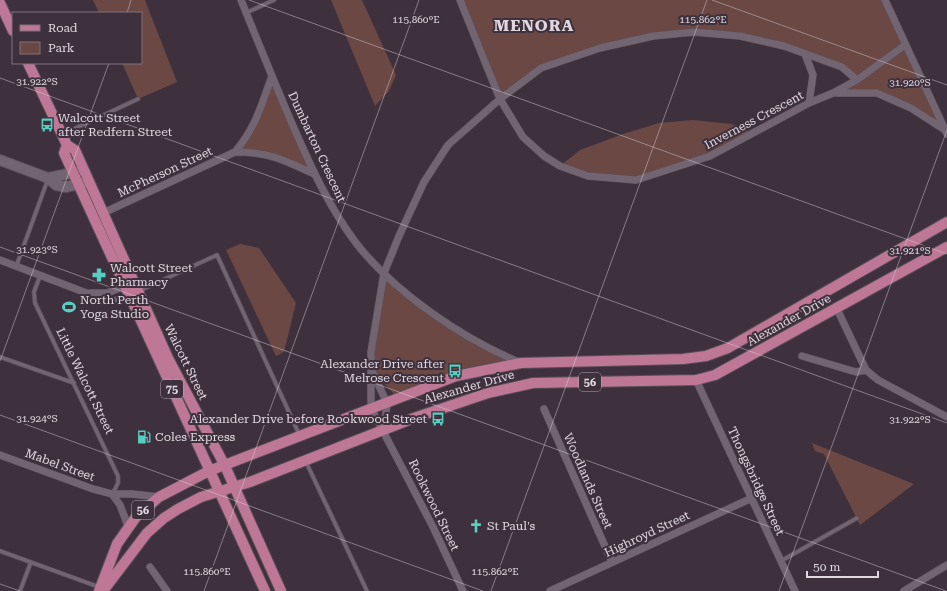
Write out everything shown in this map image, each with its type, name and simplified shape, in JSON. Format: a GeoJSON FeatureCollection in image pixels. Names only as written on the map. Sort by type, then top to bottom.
{"type":"FeatureCollection","features":[{"type":"Feature","properties":{"kind":"main road"},"geometry":{"type":"LineString","coordinates":[[0,3],[12,29]]}},
{"type":"Feature","properties":{"kind":"main road","name":"Walcott Street"},"geometry":{"type":"LineString","coordinates":[[28,64],[67,145],[75,150],[104,213],[134,294],[209,471],[265,591]]}},
{"type":"Feature","properties":{"kind":"main road","name":"Walcott Street"},"geometry":{"type":"LineString","coordinates":[[67,145],[64,153],[125,286],[134,294],[225,466],[281,591]]}},
{"type":"Feature","properties":{"kind":"main road","name":"Alexander Drive"},"geometry":{"type":"LineString","coordinates":[[225,466],[456,376],[521,363],[684,359],[706,356],[728,348],[947,222]]}},
{"type":"Feature","properties":{"kind":"main road","name":"Alexander Drive"},"geometry":{"type":"LineString","coordinates":[[219,491],[488,393],[533,383],[696,380],[715,375],[947,247]]}},
{"type":"Feature","properties":{"kind":"main road","name":"56"},"geometry":{"type":"LineString","coordinates":[[100,590],[117,544],[128,526],[159,497],[209,471],[225,466]]}},
{"type":"Feature","properties":{"kind":"main road","name":"56"},"geometry":{"type":"LineString","coordinates":[[100,590],[147,533],[164,518],[201,497],[219,491]]}},
{"type":"Feature","properties":{"kind":"street","name":"Dumbarton Crescent"},"geometry":{"type":"LineString","coordinates":[[241,0],[314,174],[333,209],[357,244],[384,273],[432,314],[494,352],[521,363]]}},
{"type":"Feature","properties":{"kind":"street","name":"Inverness Crescent"},"geometry":{"type":"LineString","coordinates":[[460,0],[500,99],[523,137],[544,156],[560,166],[588,176],[636,180],[710,156],[809,103],[833,93],[857,80],[905,45]]}},
{"type":"Feature","properties":{"kind":"street"},"geometry":{"type":"LineString","coordinates":[[884,0],[946,132]]}},
{"type":"Feature","properties":{"kind":"street"},"geometry":{"type":"LineString","coordinates":[[371,408],[371,352],[384,273],[424,182],[448,145],[500,99],[541,68],[549,67],[600,48],[653,36],[694,32],[740,36],[784,46],[842,67],[857,80]]}},
{"type":"Feature","properties":{"kind":"street"},"geometry":{"type":"LineString","coordinates":[[805,54],[813,75],[809,103]]}},
{"type":"Feature","properties":{"kind":"street","name":"McPherson Street"},"geometry":{"type":"LineString","coordinates":[[104,213],[235,152],[247,138],[255,125],[272,76]]}},
{"type":"Feature","properties":{"kind":"street"},"geometry":{"type":"LineString","coordinates":[[833,93],[877,93],[911,108],[946,132]]}},
{"type":"Feature","properties":{"kind":"street","name":"McPherson Street"},"geometry":{"type":"LineString","coordinates":[[235,152],[254,152],[273,155],[314,174]]}},
{"type":"Feature","properties":{"kind":"street"},"geometry":{"type":"LineString","coordinates":[[0,160],[48,178],[56,185],[66,187],[90,182]]}},
{"type":"Feature","properties":{"kind":"street"},"geometry":{"type":"LineString","coordinates":[[48,178],[84,170]]}},
{"type":"Feature","properties":{"kind":"street"},"geometry":{"type":"LineString","coordinates":[[0,260],[110,302],[134,294]]}},
{"type":"Feature","properties":{"kind":"street"},"geometry":{"type":"LineString","coordinates":[[84,293],[107,293],[125,286]]}},
{"type":"Feature","properties":{"kind":"street"},"geometry":{"type":"LineString","coordinates":[[836,309],[866,370],[878,380],[947,417]]}},
{"type":"Feature","properties":{"kind":"street"},"geometry":{"type":"LineString","coordinates":[[802,356],[856,372],[866,370]]}},
{"type":"Feature","properties":{"kind":"street"},"geometry":{"type":"LineString","coordinates":[[372,371],[387,403],[384,430]]}},
{"type":"Feature","properties":{"kind":"street","name":"Thongsbridge Street"},"geometry":{"type":"LineString","coordinates":[[696,380],[795,591]]}},
{"type":"Feature","properties":{"kind":"street","name":"Rookwood Street"},"geometry":{"type":"LineString","coordinates":[[371,408],[384,430],[433,527],[463,591]]}},
{"type":"Feature","properties":{"kind":"street","name":"Woodlands Street"},"geometry":{"type":"LineString","coordinates":[[544,409],[612,562]]}},
{"type":"Feature","properties":{"kind":"street","name":"Mabel Street"},"geometry":{"type":"LineString","coordinates":[[0,455],[93,490],[112,494],[132,494],[159,497]]}},
{"type":"Feature","properties":{"kind":"street"},"geometry":{"type":"LineString","coordinates":[[112,494],[120,505],[128,526]]}},
{"type":"Feature","properties":{"kind":"street","name":"Highroyd Street"},"geometry":{"type":"LineString","coordinates":[[550,591],[752,498]]}},
{"type":"Feature","properties":{"kind":"street"},"geometry":{"type":"LineString","coordinates":[[904,591],[947,566]]}},
{"type":"Feature","properties":{"kind":"street"},"geometry":{"type":"LineString","coordinates":[[150,567],[167,591]]}},
{"type":"Feature","properties":{"kind":"lane"},"geometry":{"type":"LineString","coordinates":[[246,13],[274,0]]}},
{"type":"Feature","properties":{"kind":"lane"},"geometry":{"type":"LineString","coordinates":[[62,135],[138,99]]}},
{"type":"Feature","properties":{"kind":"lane"},"geometry":{"type":"LineString","coordinates":[[16,267],[48,178]]}},
{"type":"Feature","properties":{"kind":"lane"},"geometry":{"type":"LineString","coordinates":[[134,294],[217,255],[300,437]]}},
{"type":"Feature","properties":{"kind":"lane","name":"Little Walcott Street"},"geometry":{"type":"LineString","coordinates":[[40,276],[34,292],[35,303],[118,476],[118,483],[112,494]]}},
{"type":"Feature","properties":{"kind":"lane"},"geometry":{"type":"LineString","coordinates":[[0,357],[75,384]]}},
{"type":"Feature","properties":{"kind":"lane"},"geometry":{"type":"LineString","coordinates":[[306,460],[367,591]]}},
{"type":"Feature","properties":{"kind":"lane"},"geometry":{"type":"LineString","coordinates":[[781,561],[857,518]]}},
{"type":"Feature","properties":{"kind":"lane"},"geometry":{"type":"LineString","coordinates":[[0,551],[100,590]]}},
{"type":"Feature","properties":{"kind":"lane"},"geometry":{"type":"LineString","coordinates":[[20,591],[31,562]]}},
{"type":"Feature","properties":{"kind":"green space"},"geometry":{"type":"Polygon","coordinates":[[[93,0],[145,0],[177,82],[138,99],[122,64],[142,64],[142,12],[99,12],[93,0]]]}},
{"type":"Feature","properties":{"kind":"green space"},"geometry":{"type":"Polygon","coordinates":[[[331,0],[362,0],[396,75],[389,91],[375,106],[331,0]]]}},
{"type":"Feature","properties":{"kind":"green space"},"geometry":{"type":"Polygon","coordinates":[[[460,0],[885,0],[945,130],[877,93],[833,93],[857,80],[841,67],[784,46],[694,32],[653,36],[541,68],[500,99],[460,0]]]}},
{"type":"Feature","properties":{"kind":"green space"},"geometry":{"type":"Polygon","coordinates":[[[272,76],[314,174],[273,155],[235,152],[255,125],[272,76]]]}},
{"type":"Feature","properties":{"kind":"green space"},"geometry":{"type":"Polygon","coordinates":[[[693,120],[732,124],[753,133],[710,156],[636,180],[588,176],[560,166],[580,150],[623,134],[659,123],[693,120]]]}},
{"type":"Feature","properties":{"kind":"green space"},"geometry":{"type":"Polygon","coordinates":[[[240,244],[259,248],[296,303],[284,352],[276,356],[226,250],[240,244]]]}},
{"type":"Feature","properties":{"kind":"green space"},"geometry":{"type":"Polygon","coordinates":[[[384,273],[432,314],[521,363],[456,376],[394,394],[372,371],[378,308],[384,273]]]}},
{"type":"Feature","properties":{"kind":"green space"},"geometry":{"type":"Polygon","coordinates":[[[812,443],[914,484],[860,525],[824,454],[815,451],[812,443]]]}},
{"type":"Feature","properties":{"kind":"place","name":"Walcott Street after Redfern Street"},"geometry":{"type":"Point","coordinates":[47,125]}},
{"type":"Feature","properties":{"kind":"place","name":"Walcott Street Pharmacy"},"geometry":{"type":"Point","coordinates":[99,275]}},
{"type":"Feature","properties":{"kind":"place","name":"North Perth Yoga Studio"},"geometry":{"type":"Point","coordinates":[69,307]}},
{"type":"Feature","properties":{"kind":"place","name":"Alexander Drive after Melrose Crescent"},"geometry":{"type":"Point","coordinates":[455,371]}},
{"type":"Feature","properties":{"kind":"place","name":"Alexander Drive before Rookwood Street"},"geometry":{"type":"Point","coordinates":[438,419]}},
{"type":"Feature","properties":{"kind":"place","name":"Coles Express"},"geometry":{"type":"Point","coordinates":[144,437]}},
{"type":"Feature","properties":{"kind":"place","name":"St Paul's"},"geometry":{"type":"Point","coordinates":[476,526]}},
{"type":"Feature","properties":{"kind":"district","name":"MENORA"},"geometry":{"type":"Point","coordinates":[534,25]}}]}
